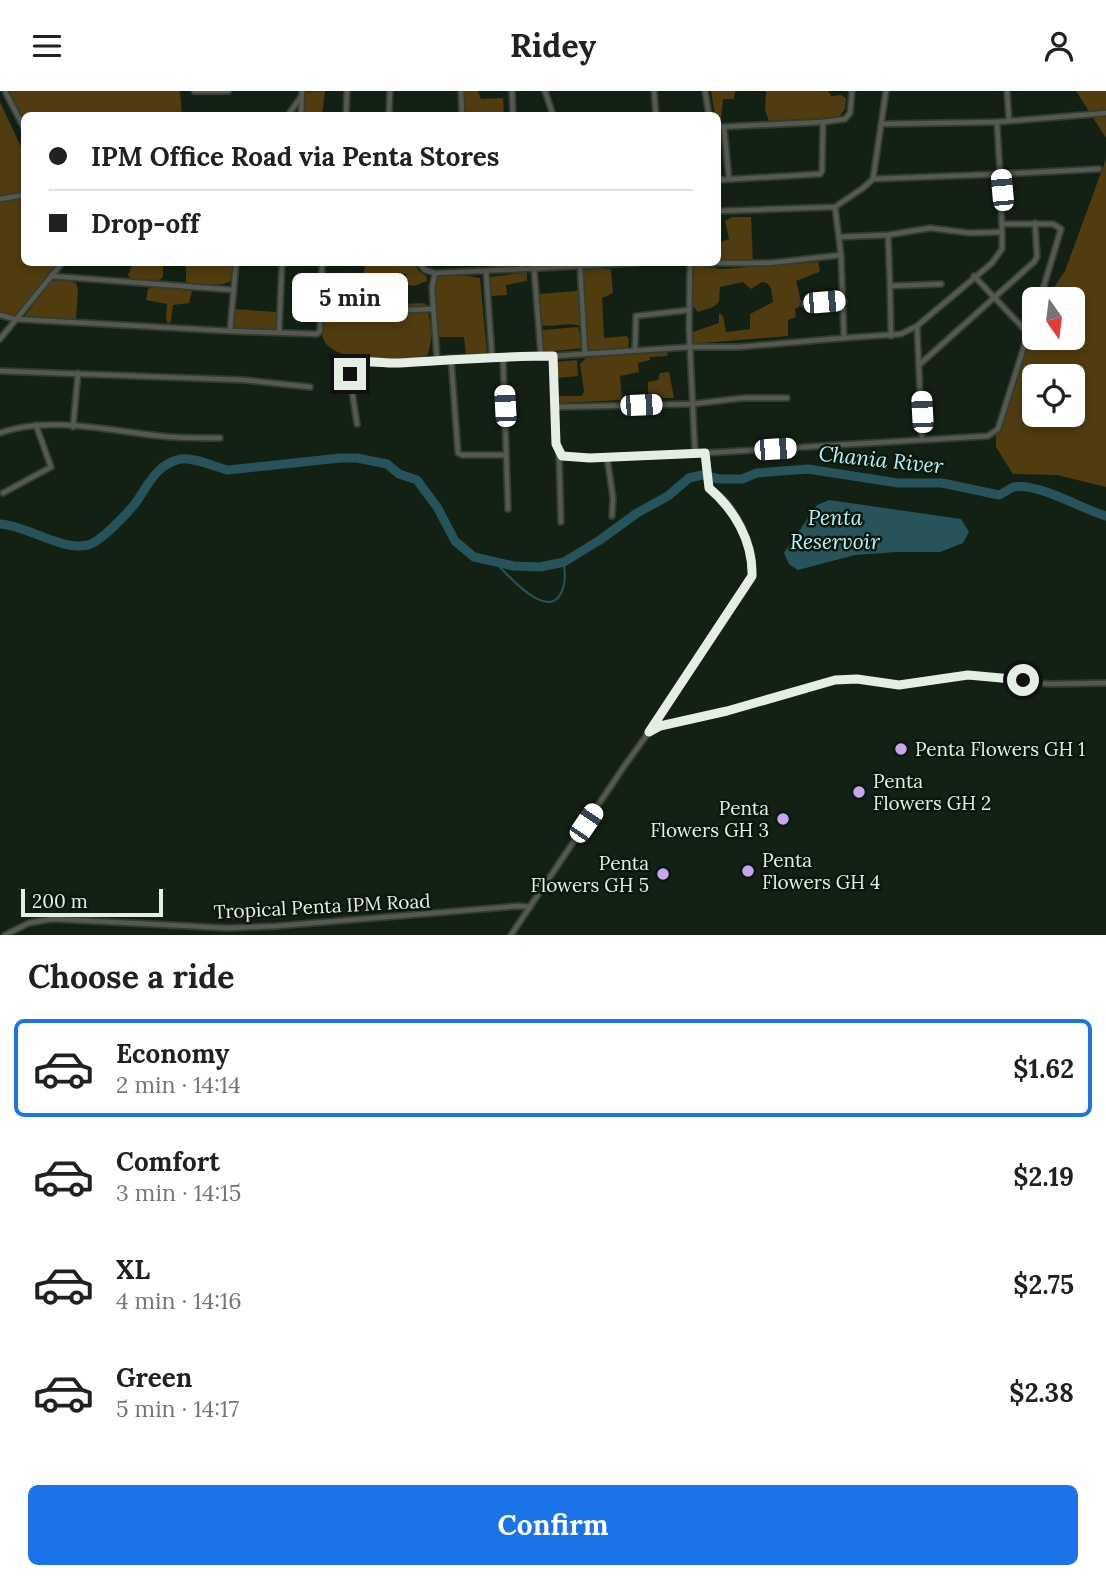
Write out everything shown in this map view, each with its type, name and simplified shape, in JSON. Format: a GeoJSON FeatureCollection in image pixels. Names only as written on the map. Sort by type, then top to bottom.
{"type":"FeatureCollection","features":[{"type":"Feature","properties":{"kind":"street"},"geometry":{"type":"LineString","coordinates":[[5,91],[21,122]]}},
{"type":"Feature","properties":{"kind":"street"},"geometry":{"type":"LineString","coordinates":[[194,91],[228,91]]}},
{"type":"Feature","properties":{"kind":"street"},"geometry":{"type":"LineString","coordinates":[[346,112],[347,91]]}},
{"type":"Feature","properties":{"kind":"street"},"geometry":{"type":"LineString","coordinates":[[388,112],[390,91]]}},
{"type":"Feature","properties":{"kind":"street"},"geometry":{"type":"LineString","coordinates":[[461,91],[462,112]]}},
{"type":"Feature","properties":{"kind":"street"},"geometry":{"type":"LineString","coordinates":[[512,91],[513,112]]}},
{"type":"Feature","properties":{"kind":"street"},"geometry":{"type":"LineString","coordinates":[[545,91],[552,112]]}},
{"type":"Feature","properties":{"kind":"street"},"geometry":{"type":"LineString","coordinates":[[654,91],[656,112]]}},
{"type":"Feature","properties":{"kind":"street"},"geometry":{"type":"LineString","coordinates":[[705,91],[708,112]]}},
{"type":"Feature","properties":{"kind":"street"},"geometry":{"type":"LineString","coordinates":[[729,179],[724,127],[845,119],[850,113],[852,91]]}},
{"type":"Feature","properties":{"kind":"street"},"geometry":{"type":"LineString","coordinates":[[721,211],[835,207],[863,188],[873,179],[886,91]]}},
{"type":"Feature","properties":{"kind":"street"},"geometry":{"type":"LineString","coordinates":[[1007,91],[1009,120]]}},
{"type":"Feature","properties":{"kind":"street"},"geometry":{"type":"LineString","coordinates":[[290,112],[302,94]]}},
{"type":"Feature","properties":{"kind":"street"},"geometry":{"type":"LineString","coordinates":[[301,112],[302,94]]}},
{"type":"Feature","properties":{"kind":"street"},"geometry":{"type":"LineString","coordinates":[[882,124],[997,122],[1106,113]]}},
{"type":"Feature","properties":{"kind":"street"},"geometry":{"type":"LineString","coordinates":[[721,180],[820,174],[823,122]]}},
{"type":"Feature","properties":{"kind":"street"},"geometry":{"type":"LineString","coordinates":[[357,424],[350,378],[351,370],[364,361],[402,363],[451,358],[738,347],[901,334],[917,326],[992,263],[1001,252],[1003,224],[997,122]]}},
{"type":"Feature","properties":{"kind":"street"},"geometry":{"type":"LineString","coordinates":[[873,179],[1099,169]]}},
{"type":"Feature","properties":{"kind":"street"},"geometry":{"type":"LineString","coordinates":[[0,199],[21,196]]}},
{"type":"Feature","properties":{"kind":"street"},"geometry":{"type":"LineString","coordinates":[[835,207],[841,255],[844,338]]}},
{"type":"Feature","properties":{"kind":"street"},"geometry":{"type":"LineString","coordinates":[[919,365],[1036,259],[1035,223]]}},
{"type":"Feature","properties":{"kind":"street"},"geometry":{"type":"LineString","coordinates":[[1003,224],[1053,224],[1061,229],[1044,287]]}},
{"type":"Feature","properties":{"kind":"street"},"geometry":{"type":"LineString","coordinates":[[839,237],[888,235],[930,228],[970,233],[1002,232]]}},
{"type":"Feature","properties":{"kind":"street"},"geometry":{"type":"LineString","coordinates":[[888,235],[891,336]]}},
{"type":"Feature","properties":{"kind":"street"},"geometry":{"type":"LineString","coordinates":[[721,263],[807,260],[841,255]]}},
{"type":"Feature","properties":{"kind":"street"},"geometry":{"type":"LineString","coordinates":[[0,339],[59,266]]}},
{"type":"Feature","properties":{"kind":"street"},"geometry":{"type":"LineString","coordinates":[[230,331],[236,266]]}},
{"type":"Feature","properties":{"kind":"street"},"geometry":{"type":"LineString","coordinates":[[279,333],[282,266]]}},
{"type":"Feature","properties":{"kind":"street"},"geometry":{"type":"LineString","coordinates":[[0,315],[14,319],[314,335],[318,333],[322,266]]}},
{"type":"Feature","properties":{"kind":"street"},"geometry":{"type":"LineString","coordinates":[[422,266],[435,273],[522,266],[580,266],[584,353]]}},
{"type":"Feature","properties":{"kind":"street"},"geometry":{"type":"LineString","coordinates":[[469,266],[470,271]]}},
{"type":"Feature","properties":{"kind":"street"},"geometry":{"type":"LineString","coordinates":[[690,266],[690,347],[695,453]]}},
{"type":"Feature","properties":{"kind":"street"},"geometry":{"type":"LineString","coordinates":[[534,268],[541,356]]}},
{"type":"Feature","properties":{"kind":"street"},"geometry":{"type":"LineString","coordinates":[[486,271],[492,357]]}},
{"type":"Feature","properties":{"kind":"street"},"geometry":{"type":"LineString","coordinates":[[435,273],[433,309],[437,359]]}},
{"type":"Feature","properties":{"kind":"street"},"geometry":{"type":"LineString","coordinates":[[51,276],[234,290]]}},
{"type":"Feature","properties":{"kind":"street"},"geometry":{"type":"LineString","coordinates":[[974,277],[1022,326]]}},
{"type":"Feature","properties":{"kind":"street"},"geometry":{"type":"LineString","coordinates":[[890,286],[942,284]]}},
{"type":"Feature","properties":{"kind":"street"},"geometry":{"type":"LineString","coordinates":[[804,304],[844,301]]}},
{"type":"Feature","properties":{"kind":"street"},"geometry":{"type":"LineString","coordinates":[[356,312],[433,309]]}},
{"type":"Feature","properties":{"kind":"street"},"geometry":{"type":"LineString","coordinates":[[635,350],[636,316],[689,310]]}},
{"type":"Feature","properties":{"kind":"street"},"geometry":{"type":"LineString","coordinates":[[917,326],[922,439]]}},
{"type":"Feature","properties":{"kind":"street"},"geometry":{"type":"LineString","coordinates":[[559,453],[565,457],[607,457],[982,438],[998,429],[1022,348]]}},
{"type":"Feature","properties":{"kind":"street"},"geometry":{"type":"LineString","coordinates":[[553,356],[561,522]]}},
{"type":"Feature","properties":{"kind":"street"},"geometry":{"type":"LineString","coordinates":[[503,357],[508,509]]}},
{"type":"Feature","properties":{"kind":"street"},"geometry":{"type":"LineString","coordinates":[[451,358],[458,453],[462,456],[506,455]]}},
{"type":"Feature","properties":{"kind":"street"},"geometry":{"type":"LineString","coordinates":[[0,371],[244,380],[310,387]]}},
{"type":"Feature","properties":{"kind":"street"},"geometry":{"type":"LineString","coordinates":[[73,427],[78,373]]}},
{"type":"Feature","properties":{"kind":"street"},"geometry":{"type":"LineString","coordinates":[[556,407],[692,404],[743,398],[787,398]]}},
{"type":"Feature","properties":{"kind":"street"},"geometry":{"type":"LineString","coordinates":[[3,492],[51,467],[36,425]]}},
{"type":"Feature","properties":{"kind":"street"},"geometry":{"type":"LineString","coordinates":[[0,433],[36,425],[172,437],[220,438]]}},
{"type":"Feature","properties":{"kind":"street"},"geometry":{"type":"LineString","coordinates":[[511,935],[752,576],[748,548],[739,523],[724,500],[709,488],[705,453]]}},
{"type":"Feature","properties":{"kind":"street"},"geometry":{"type":"LineString","coordinates":[[607,457],[613,498],[612,516]]}},
{"type":"Feature","properties":{"kind":"street"},"geometry":{"type":"LineString","coordinates":[[649,732],[660,726],[727,711],[835,680],[857,679],[899,685],[968,675],[1049,684],[1106,683]]}},
{"type":"Feature","properties":{"kind":"street","name":"Tropical Penta IPM Road"},"geometry":{"type":"LineString","coordinates":[[5,935],[29,923],[52,919],[228,928],[531,905]]}},
{"type":"Feature","properties":{"kind":"shaded area"},"geometry":{"type":"Polygon","coordinates":[[[8,91],[180,91],[182,112],[21,112],[21,118],[8,91]]]}},
{"type":"Feature","properties":{"kind":"shaded area"},"geometry":{"type":"Polygon","coordinates":[[[325,91],[322,112],[302,112],[302,92],[325,91]]]}},
{"type":"Feature","properties":{"kind":"shaded area"},"geometry":{"type":"Polygon","coordinates":[[[463,91],[478,91],[481,99],[503,98],[504,112],[465,112],[463,91]]]}},
{"type":"Feature","properties":{"kind":"shaded area"},"geometry":{"type":"Polygon","coordinates":[[[711,91],[735,91],[734,99],[723,99],[721,119],[721,112],[714,112],[711,91]]]}},
{"type":"Feature","properties":{"kind":"shaded area"},"geometry":{"type":"Polygon","coordinates":[[[766,91],[828,91],[831,96],[841,95],[846,98],[845,109],[839,117],[769,121],[765,110],[766,91]]]}},
{"type":"Feature","properties":{"kind":"shaded area"},"geometry":{"type":"Polygon","coordinates":[[[1076,91],[1106,91],[1106,138],[1076,91]]]}},
{"type":"Feature","properties":{"kind":"shaded area"},"geometry":{"type":"Polygon","coordinates":[[[0,102],[21,147],[21,266],[57,266],[16,317],[0,315],[0,102]]]}},
{"type":"Feature","properties":{"kind":"shaded area"},"geometry":{"type":"Polygon","coordinates":[[[1106,159],[1106,487],[1057,475],[1013,474],[996,447],[996,427],[1025,350],[1085,350],[1085,287],[1054,287],[1065,271],[1106,159]]]}},
{"type":"Feature","properties":{"kind":"shaded area"},"geometry":{"type":"Polygon","coordinates":[[[732,217],[751,217],[753,262],[722,262],[721,242],[729,239],[725,221],[732,217]]]}},
{"type":"Feature","properties":{"kind":"shaded area"},"geometry":{"type":"Polygon","coordinates":[[[818,262],[820,270],[796,281],[802,305],[795,309],[796,317],[788,320],[788,336],[691,344],[690,333],[719,323],[719,313],[723,316],[726,332],[750,329],[750,314],[773,302],[771,288],[767,283],[762,282],[751,289],[743,282],[720,287],[719,302],[698,312],[691,304],[693,266],[723,269],[818,262]]]}},
{"type":"Feature","properties":{"kind":"shaded area"},"geometry":{"type":"Polygon","coordinates":[[[132,266],[163,266],[163,277],[159,280],[131,279],[128,275],[132,266]]]}},
{"type":"Feature","properties":{"kind":"shaded area"},"geometry":{"type":"Polygon","coordinates":[[[186,266],[233,266],[231,280],[223,284],[186,282],[186,266]]]}},
{"type":"Feature","properties":{"kind":"shaded area"},"geometry":{"type":"Polygon","coordinates":[[[364,266],[416,266],[427,277],[427,281],[414,286],[408,285],[406,274],[379,277],[378,296],[385,300],[399,297],[402,304],[425,303],[431,329],[427,356],[398,359],[358,357],[340,353],[328,345],[322,334],[327,318],[349,317],[344,291],[347,288],[358,288],[364,266]]]}},
{"type":"Feature","properties":{"kind":"shaded area"},"geometry":{"type":"Polygon","coordinates":[[[611,269],[613,293],[602,298],[604,338],[626,336],[629,339],[628,349],[588,352],[584,348],[581,326],[540,325],[536,298],[539,294],[576,291],[580,289],[578,275],[585,270],[611,269]]]}},
{"type":"Feature","properties":{"kind":"shaded area"},"geometry":{"type":"Polygon","coordinates":[[[527,272],[527,281],[506,285],[507,295],[492,296],[487,291],[486,280],[490,277],[527,272]]]}},
{"type":"Feature","properties":{"kind":"shaded area"},"geometry":{"type":"Polygon","coordinates":[[[436,276],[480,278],[487,353],[483,356],[466,356],[464,337],[436,335],[436,276]]]}},
{"type":"Feature","properties":{"kind":"shaded area"},"geometry":{"type":"Polygon","coordinates":[[[51,281],[76,283],[76,319],[24,317],[51,281]]]}},
{"type":"Feature","properties":{"kind":"shaded area"},"geometry":{"type":"Polygon","coordinates":[[[153,287],[192,291],[189,303],[173,305],[171,321],[168,324],[167,304],[146,300],[148,289],[153,287]]]}},
{"type":"Feature","properties":{"kind":"shaded area"},"geometry":{"type":"Polygon","coordinates":[[[234,309],[276,312],[277,331],[232,329],[234,309]]]}},
{"type":"Feature","properties":{"kind":"shaded area"},"geometry":{"type":"Polygon","coordinates":[[[578,327],[583,348],[546,352],[543,350],[543,330],[578,327]]]}},
{"type":"Feature","properties":{"kind":"shaded area"},"geometry":{"type":"Polygon","coordinates":[[[668,350],[667,356],[650,357],[650,360],[638,363],[639,372],[620,376],[622,400],[560,403],[558,396],[582,396],[584,391],[580,364],[586,358],[668,350]]]}},
{"type":"Feature","properties":{"kind":"shaded area"},"geometry":{"type":"Polygon","coordinates":[[[577,360],[578,376],[556,378],[555,362],[577,360]]]}},
{"type":"Feature","properties":{"kind":"shaded area"},"geometry":{"type":"Polygon","coordinates":[[[669,372],[674,398],[648,398],[648,382],[658,380],[660,373],[669,372]]]}},
{"type":"Feature","properties":{"kind":"water","name":"Penta Reservoir"},"geometry":{"type":"Polygon","coordinates":[[[829,500],[961,519],[969,532],[963,543],[940,552],[855,555],[798,570],[789,564],[784,553],[817,505],[829,500]]]}},
{"type":"Feature","properties":{"kind":"waterway","name":"Chania River"},"geometry":{"type":"LineString","coordinates":[[0,524],[67,545],[94,543],[123,517],[161,469],[181,459],[228,470],[340,458],[357,458],[387,464],[399,474],[417,480],[437,507],[455,541],[474,557],[514,566],[540,567],[564,562],[637,513],[668,496],[689,478],[702,475],[719,479],[742,479],[757,473],[808,469],[898,483],[942,483],[999,495],[1014,487],[1035,488],[1106,516]]}},
{"type":"Feature","properties":{"kind":"waterway"},"geometry":{"type":"LineString","coordinates":[[498,565],[532,596],[552,602],[559,596],[564,584],[564,562]]}},
{"type":"Feature","properties":{"kind":"place","name":"Penta Flowers GH 1"},"geometry":{"type":"Point","coordinates":[901,749]}},
{"type":"Feature","properties":{"kind":"place","name":"Penta Flowers GH 2"},"geometry":{"type":"Point","coordinates":[859,792]}},
{"type":"Feature","properties":{"kind":"place","name":"Penta Flowers GH 3"},"geometry":{"type":"Point","coordinates":[783,819]}},
{"type":"Feature","properties":{"kind":"place","name":"Penta Flowers GH 4"},"geometry":{"type":"Point","coordinates":[748,871]}},
{"type":"Feature","properties":{"kind":"place","name":"Penta Flowers GH 5"},"geometry":{"type":"Point","coordinates":[663,874]}},
{"type":"Feature","properties":{"kind":"route"},"geometry":{"type":"LineString","coordinates":[[350,374],[352,367],[364,361],[390,364],[451,358],[553,356],[556,444],[562,456],[590,458],[705,453],[710,491],[724,500],[739,523],[753,572],[751,580],[649,732],[660,726],[727,711],[835,680],[857,679],[899,685],[952,676],[981,675],[1023,680]]}}]}
